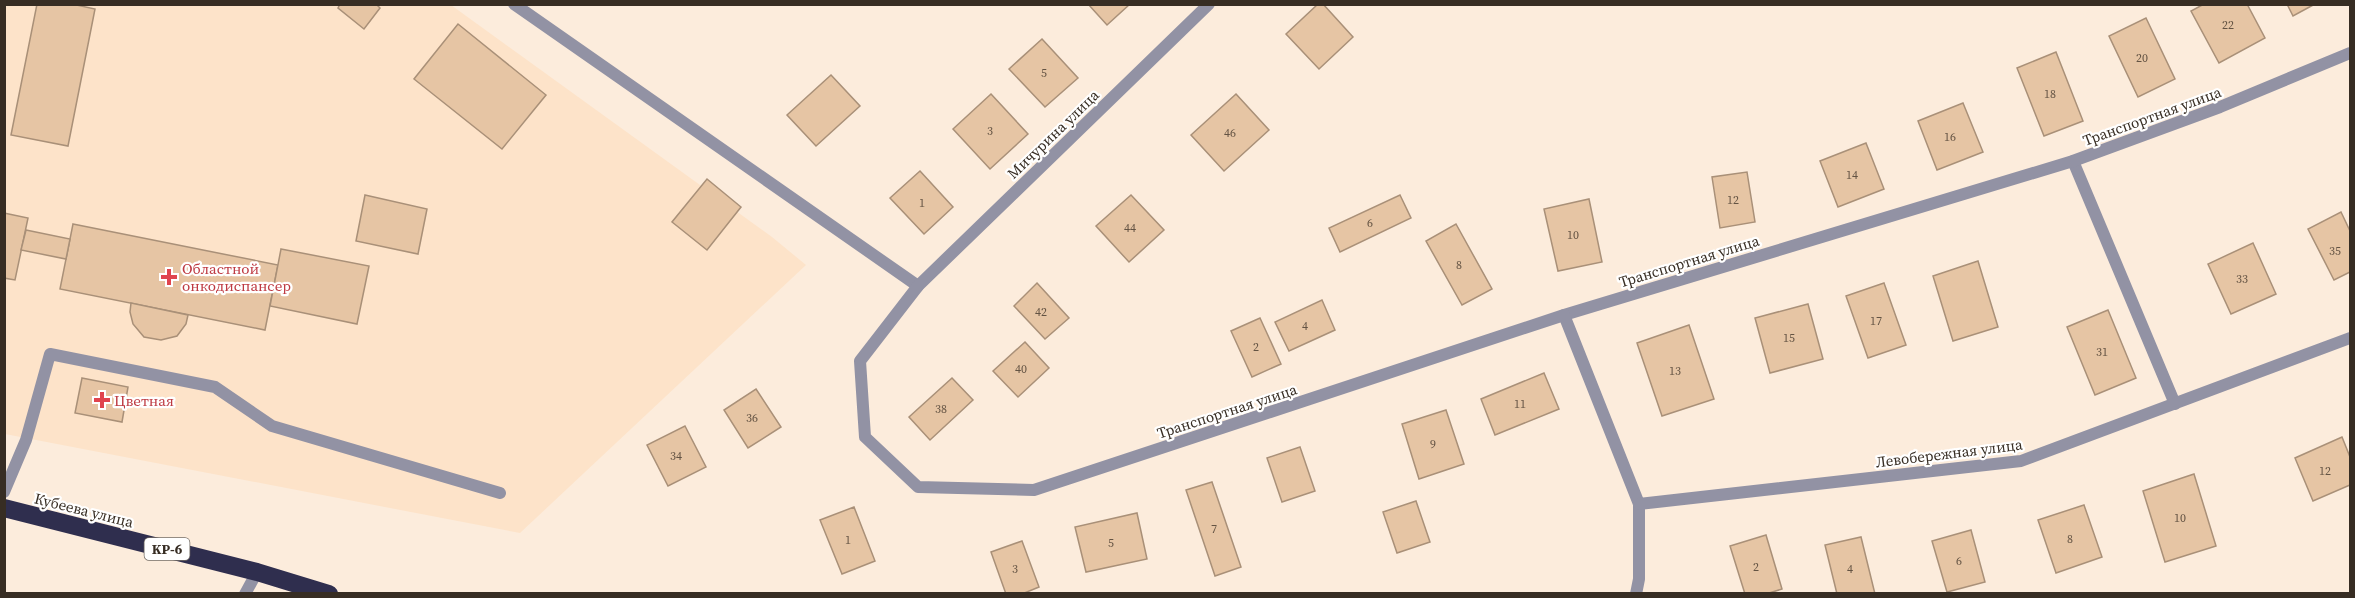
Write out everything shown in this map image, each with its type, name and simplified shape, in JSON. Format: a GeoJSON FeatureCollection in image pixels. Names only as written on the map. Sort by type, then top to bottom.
{"type":"FeatureCollection","features":[{"type":"Feature","properties":{"kind":"highway","name":"Кубеева улица"},"geometry":{"type":"LineString","coordinates":[[4,508],[257,572],[329,594]]}},
{"type":"Feature","properties":{"kind":"street"},"geometry":{"type":"LineString","coordinates":[[514,4],[918,286]]}},
{"type":"Feature","properties":{"kind":"street","name":"Мичурина улица"},"geometry":{"type":"LineString","coordinates":[[1034,490],[918,487],[866,437],[860,361],[918,286],[1209,4]]}},
{"type":"Feature","properties":{"kind":"street","name":"Транспортная улица"},"geometry":{"type":"LineString","coordinates":[[1034,490],[1564,315],[2073,161],[2220,107],[2350,53]]}},
{"type":"Feature","properties":{"kind":"street"},"geometry":{"type":"LineString","coordinates":[[2073,161],[2175,404]]}},
{"type":"Feature","properties":{"kind":"street"},"geometry":{"type":"LineString","coordinates":[[1564,315],[1639,504],[1639,579],[1636,594]]}},
{"type":"Feature","properties":{"kind":"street","name":"Левобережная улица"},"geometry":{"type":"LineString","coordinates":[[1639,504],[2021,461],[2350,338]]}},
{"type":"Feature","properties":{"kind":"street"},"geometry":{"type":"LineString","coordinates":[[4,492],[26,440],[50,354],[215,387],[272,426],[500,493]]}},
{"type":"Feature","properties":{"kind":"street"},"geometry":{"type":"LineString","coordinates":[[246,594],[257,572]]}},
{"type":"Feature","properties":{"kind":"shaded area"},"geometry":{"type":"Polygon","coordinates":[[[4,5],[451,5],[772,237],[806,265],[520,533],[5,434],[4,5]]]}},
{"type":"Feature","properties":{"kind":"building"},"geometry":{"type":"Polygon","coordinates":[[[37,4],[72,4],[95,9],[68,146],[11,135],[37,4]]]}},
{"type":"Feature","properties":{"kind":"building"},"geometry":{"type":"Polygon","coordinates":[[[340,4],[376,4],[380,8],[364,29],[338,8],[340,4]]]}},
{"type":"Feature","properties":{"kind":"building"},"geometry":{"type":"Polygon","coordinates":[[[1088,4],[1130,4],[1107,25],[1088,4]]]}},
{"type":"Feature","properties":{"kind":"building"},"geometry":{"type":"Polygon","coordinates":[[[1318,4],[1323,4],[1353,37],[1319,69],[1286,34],[1318,4]]]}},
{"type":"Feature","properties":{"kind":"building"},"geometry":{"type":"Polygon","coordinates":[[[2204,4],[2247,4],[2265,38],[2219,63],[2191,11],[2204,4]]]}},
{"type":"Feature","properties":{"kind":"building"},"geometry":{"type":"Polygon","coordinates":[[[2287,4],[2315,4],[2293,16],[2287,4]]]}},
{"type":"Feature","properties":{"kind":"building"},"geometry":{"type":"Polygon","coordinates":[[[2146,18],[2175,79],[2138,97],[2109,36],[2146,18]]]}},
{"type":"Feature","properties":{"kind":"building"},"geometry":{"type":"Polygon","coordinates":[[[458,24],[546,95],[502,149],[414,79],[458,24]]]}},
{"type":"Feature","properties":{"kind":"building"},"geometry":{"type":"Polygon","coordinates":[[[1042,39],[1078,78],[1045,107],[1009,69],[1042,39]]]}},
{"type":"Feature","properties":{"kind":"building"},"geometry":{"type":"Polygon","coordinates":[[[2056,52],[2083,121],[2044,136],[2017,68],[2056,52]]]}},
{"type":"Feature","properties":{"kind":"building"},"geometry":{"type":"Polygon","coordinates":[[[831,75],[860,106],[816,146],[787,115],[831,75]]]}},
{"type":"Feature","properties":{"kind":"building"},"geometry":{"type":"Polygon","coordinates":[[[991,94],[1028,134],[990,169],[953,129],[991,94]]]}},
{"type":"Feature","properties":{"kind":"building"},"geometry":{"type":"Polygon","coordinates":[[[1236,94],[1269,130],[1224,171],[1191,135],[1236,94]]]}},
{"type":"Feature","properties":{"kind":"building"},"geometry":{"type":"Polygon","coordinates":[[[1963,103],[1983,152],[1937,170],[1918,121],[1963,103]]]}},
{"type":"Feature","properties":{"kind":"building"},"geometry":{"type":"Polygon","coordinates":[[[1866,143],[1884,189],[1838,207],[1820,161],[1866,143]]]}},
{"type":"Feature","properties":{"kind":"building"},"geometry":{"type":"Polygon","coordinates":[[[920,171],[953,207],[924,234],[890,198],[920,171]]]}},
{"type":"Feature","properties":{"kind":"building"},"geometry":{"type":"Polygon","coordinates":[[[1747,172],[1755,222],[1720,228],[1712,177],[1747,172]]]}},
{"type":"Feature","properties":{"kind":"building"},"geometry":{"type":"Polygon","coordinates":[[[707,179],[741,207],[707,250],[672,222],[707,179]]]}},
{"type":"Feature","properties":{"kind":"building"},"geometry":{"type":"Polygon","coordinates":[[[365,195],[427,209],[418,254],[356,241],[365,195]]]}},
{"type":"Feature","properties":{"kind":"building"},"geometry":{"type":"Polygon","coordinates":[[[1131,195],[1164,230],[1129,262],[1096,226],[1131,195]]]}},
{"type":"Feature","properties":{"kind":"building"},"geometry":{"type":"Polygon","coordinates":[[[1400,195],[1411,218],[1340,252],[1329,228],[1400,195]]]}},
{"type":"Feature","properties":{"kind":"building"},"geometry":{"type":"Polygon","coordinates":[[[1589,199],[1602,262],[1558,271],[1544,209],[1589,199]]]}},
{"type":"Feature","properties":{"kind":"building"},"geometry":{"type":"Polygon","coordinates":[[[2341,212],[2350,231],[2350,272],[2334,280],[2308,229],[2341,212]]]}},
{"type":"Feature","properties":{"kind":"building"},"geometry":{"type":"Polygon","coordinates":[[[4,213],[28,218],[15,280],[4,278],[4,213]]]}},
{"type":"Feature","properties":{"kind":"building","name":"Областной онкодиспансер"},"geometry":{"type":"Polygon","coordinates":[[[73,224],[278,265],[265,330],[60,289],[73,224]]]}},
{"type":"Feature","properties":{"kind":"building"},"geometry":{"type":"Polygon","coordinates":[[[1456,224],[1492,289],[1462,305],[1426,241],[1456,224]]]}},
{"type":"Feature","properties":{"kind":"building"},"geometry":{"type":"Polygon","coordinates":[[[26,230],[70,239],[66,259],[21,250],[26,230]]]}},
{"type":"Feature","properties":{"kind":"building"},"geometry":{"type":"Polygon","coordinates":[[[2253,243],[2276,294],[2231,314],[2208,264],[2253,243]]]}},
{"type":"Feature","properties":{"kind":"building"},"geometry":{"type":"Polygon","coordinates":[[[281,249],[369,266],[357,324],[270,306],[281,249]]]}},
{"type":"Feature","properties":{"kind":"building"},"geometry":{"type":"Polygon","coordinates":[[[1978,261],[1998,327],[1953,341],[1933,276],[1978,261]]]}},
{"type":"Feature","properties":{"kind":"building"},"geometry":{"type":"Polygon","coordinates":[[[1037,283],[1069,318],[1045,339],[1014,306],[1037,283]]]}},
{"type":"Feature","properties":{"kind":"building"},"geometry":{"type":"Polygon","coordinates":[[[1884,283],[1906,345],[1868,358],[1846,296],[1884,283]]]}},
{"type":"Feature","properties":{"kind":"building"},"geometry":{"type":"Polygon","coordinates":[[[1322,300],[1335,330],[1289,351],[1275,322],[1322,300]]]}},
{"type":"Feature","properties":{"kind":"building"},"geometry":{"type":"Polygon","coordinates":[[[131,303],[188,315],[186,324],[177,336],[161,340],[144,337],[133,324],[130,312],[131,303]]]}},
{"type":"Feature","properties":{"kind":"building"},"geometry":{"type":"Polygon","coordinates":[[[1808,304],[1823,359],[1770,373],[1755,318],[1808,304]]]}},
{"type":"Feature","properties":{"kind":"building"},"geometry":{"type":"Polygon","coordinates":[[[2108,310],[2136,378],[2095,395],[2067,327],[2108,310]]]}},
{"type":"Feature","properties":{"kind":"building"},"geometry":{"type":"Polygon","coordinates":[[[1260,318],[1281,364],[1252,377],[1231,331],[1260,318]]]}},
{"type":"Feature","properties":{"kind":"building"},"geometry":{"type":"Polygon","coordinates":[[[1689,325],[1714,399],[1662,416],[1637,343],[1689,325]]]}},
{"type":"Feature","properties":{"kind":"building"},"geometry":{"type":"Polygon","coordinates":[[[1025,342],[1049,368],[1018,397],[993,371],[1025,342]]]}},
{"type":"Feature","properties":{"kind":"building"},"geometry":{"type":"Polygon","coordinates":[[[1544,373],[1559,409],[1495,435],[1481,399],[1544,373]]]}},
{"type":"Feature","properties":{"kind":"building","name":"Цветная"},"geometry":{"type":"Polygon","coordinates":[[[82,378],[128,387],[122,422],[75,413],[82,378]]]}},
{"type":"Feature","properties":{"kind":"building"},"geometry":{"type":"Polygon","coordinates":[[[952,378],[973,400],[930,440],[909,417],[952,378]]]}},
{"type":"Feature","properties":{"kind":"building"},"geometry":{"type":"Polygon","coordinates":[[[756,389],[781,427],[748,448],[724,410],[756,389]]]}},
{"type":"Feature","properties":{"kind":"building"},"geometry":{"type":"Polygon","coordinates":[[[1446,410],[1464,464],[1419,479],[1402,424],[1446,410]]]}},
{"type":"Feature","properties":{"kind":"building"},"geometry":{"type":"Polygon","coordinates":[[[685,426],[706,467],[668,486],[647,445],[685,426]]]}},
{"type":"Feature","properties":{"kind":"building"},"geometry":{"type":"Polygon","coordinates":[[[2342,437],[2350,457],[2350,485],[2313,501],[2295,458],[2342,437]]]}},
{"type":"Feature","properties":{"kind":"building"},"geometry":{"type":"Polygon","coordinates":[[[1300,447],[1315,491],[1282,502],[1267,458],[1300,447]]]}},
{"type":"Feature","properties":{"kind":"building"},"geometry":{"type":"Polygon","coordinates":[[[2194,474],[2216,546],[2165,562],[2143,491],[2194,474]]]}},
{"type":"Feature","properties":{"kind":"building"},"geometry":{"type":"Polygon","coordinates":[[[1212,482],[1241,567],[1215,576],[1186,490],[1212,482]]]}},
{"type":"Feature","properties":{"kind":"building"},"geometry":{"type":"Polygon","coordinates":[[[1416,501],[1430,542],[1397,553],[1383,512],[1416,501]]]}},
{"type":"Feature","properties":{"kind":"building"},"geometry":{"type":"Polygon","coordinates":[[[2084,505],[2102,557],[2056,573],[2038,520],[2084,505]]]}},
{"type":"Feature","properties":{"kind":"building"},"geometry":{"type":"Polygon","coordinates":[[[854,507],[875,561],[842,574],[820,520],[854,507]]]}},
{"type":"Feature","properties":{"kind":"building"},"geometry":{"type":"Polygon","coordinates":[[[1137,513],[1147,559],[1086,572],[1075,527],[1137,513]]]}},
{"type":"Feature","properties":{"kind":"building"},"geometry":{"type":"Polygon","coordinates":[[[1971,530],[1985,582],[1947,592],[1932,541],[1971,530]]]}},
{"type":"Feature","properties":{"kind":"building"},"geometry":{"type":"Polygon","coordinates":[[[1766,535],[1782,589],[1766,594],[1745,594],[1730,546],[1766,535]]]}},
{"type":"Feature","properties":{"kind":"building"},"geometry":{"type":"Polygon","coordinates":[[[1861,537],[1875,594],[1837,594],[1825,545],[1861,537]]]}},
{"type":"Feature","properties":{"kind":"building"},"geometry":{"type":"Polygon","coordinates":[[[1022,541],[1039,587],[1022,594],[1006,594],[991,552],[1022,541]]]}},
{"type":"Feature","properties":{"kind":"place","name":"Областной онкодиспансер"},"geometry":{"type":"Point","coordinates":[169,277]}},
{"type":"Feature","properties":{"kind":"place","name":"Цветная"},"geometry":{"type":"Point","coordinates":[102,400]}}]}
